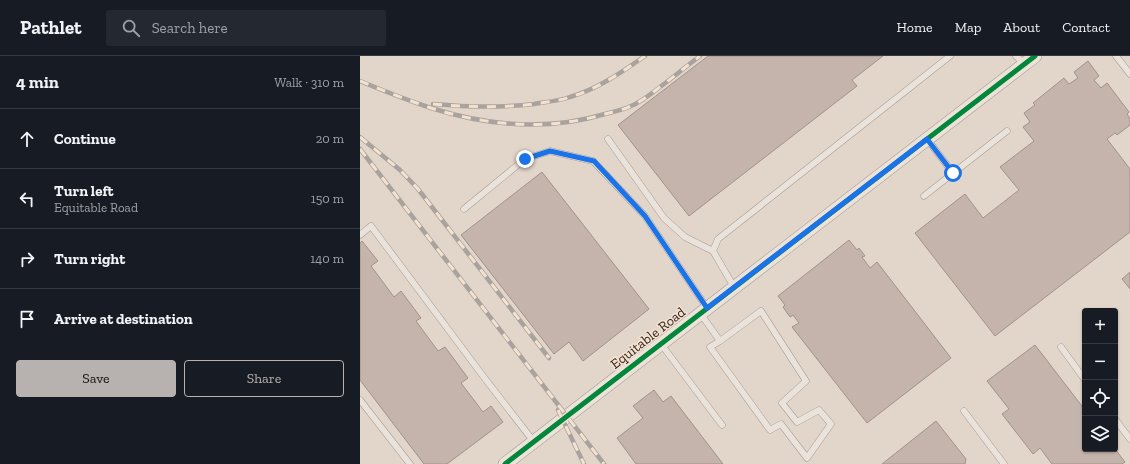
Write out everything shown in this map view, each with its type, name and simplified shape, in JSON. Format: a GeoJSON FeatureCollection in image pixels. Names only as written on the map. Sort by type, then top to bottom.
{"type":"FeatureCollection","features":[{"type":"Feature","properties":{"kind":"street","name":"Equitable Road"},"geometry":{"type":"LineString","coordinates":[[505,464],[927,139],[1020,60],[1035,56]]}},
{"type":"Feature","properties":{"kind":"lane"},"geometry":{"type":"LineString","coordinates":[[713,251],[718,239],[950,56]]}},
{"type":"Feature","properties":{"kind":"lane"},"geometry":{"type":"LineString","coordinates":[[1116,56],[1130,74]]}},
{"type":"Feature","properties":{"kind":"lane"},"geometry":{"type":"LineString","coordinates":[[924,196],[1006,131]]}},
{"type":"Feature","properties":{"kind":"lane"},"geometry":{"type":"LineString","coordinates":[[608,139],[664,218],[685,236],[713,251],[734,287]]}},
{"type":"Feature","properties":{"kind":"lane"},"geometry":{"type":"LineString","coordinates":[[927,139],[953,173]]}},
{"type":"Feature","properties":{"kind":"lane"},"geometry":{"type":"LineString","coordinates":[[464,209],[525,159],[550,151],[594,161],[645,216],[704,311],[720,340]]}},
{"type":"Feature","properties":{"kind":"lane"},"geometry":{"type":"LineString","coordinates":[[360,235],[371,226],[534,442]]}},
{"type":"Feature","properties":{"kind":"lane"},"geometry":{"type":"LineString","coordinates":[[761,311],[806,381],[782,403],[797,422],[819,410],[830,424],[807,458],[781,424],[770,430],[710,348],[720,340],[761,311]]}},
{"type":"Feature","properties":{"kind":"lane"},"geometry":{"type":"LineString","coordinates":[[661,344],[722,425]]}},
{"type":"Feature","properties":{"kind":"lane"},"geometry":{"type":"LineString","coordinates":[[1060,347],[1082,376]]}},
{"type":"Feature","properties":{"kind":"lane"},"geometry":{"type":"LineString","coordinates":[[360,400],[410,464]]}},
{"type":"Feature","properties":{"kind":"lane"},"geometry":{"type":"LineString","coordinates":[[964,411],[1004,464]]}},
{"type":"Feature","properties":{"kind":"lane"},"geometry":{"type":"LineString","coordinates":[[1118,424],[1130,439]]}},
{"type":"Feature","properties":{"kind":"building"},"geometry":{"type":"Polygon","coordinates":[[[708,56],[883,56],[852,80],[857,86],[689,216],[618,125],[708,56]]]}},
{"type":"Feature","properties":{"kind":"building"},"geometry":{"type":"Polygon","coordinates":[[[1088,61],[1099,76],[1094,80],[1101,88],[1107,83],[1129,112],[1127,114],[1130,119],[1130,125],[1117,135],[1115,133],[1107,139],[1130,169],[1130,232],[995,336],[915,233],[965,194],[983,218],[1019,190],[1000,167],[1034,141],[1023,127],[1030,122],[1024,113],[1035,105],[1033,103],[1064,78],[1069,84],[1078,78],[1074,72],[1088,61]]]}},
{"type":"Feature","properties":{"kind":"building"},"geometry":{"type":"Polygon","coordinates":[[[542,172],[649,309],[583,361],[569,342],[554,354],[461,235],[542,172]]]}},
{"type":"Feature","properties":{"kind":"building"},"geometry":{"type":"Polygon","coordinates":[[[849,240],[857,250],[859,248],[865,256],[862,257],[870,268],[877,262],[951,358],[867,423],[792,327],[799,323],[793,315],[790,317],[783,307],[785,305],[778,296],[849,240]]]}},
{"type":"Feature","properties":{"kind":"building"},"geometry":{"type":"Polygon","coordinates":[[[362,241],[378,261],[371,266],[394,297],[401,291],[421,318],[416,321],[438,351],[445,347],[468,378],[461,383],[483,412],[491,406],[503,422],[447,464],[424,464],[360,380],[360,243],[362,241]]]}},
{"type":"Feature","properties":{"kind":"building"},"geometry":{"type":"Polygon","coordinates":[[[1130,272],[1130,289],[1122,279],[1130,272]]]}},
{"type":"Feature","properties":{"kind":"building"},"geometry":{"type":"Polygon","coordinates":[[[1035,345],[1082,406],[1082,452],[1117,452],[1125,462],[1122,464],[1052,464],[1040,448],[1033,454],[1002,414],[1009,409],[987,381],[1035,345]]]}},
{"type":"Feature","properties":{"kind":"building"},"geometry":{"type":"Polygon","coordinates":[[[654,390],[663,402],[671,396],[723,464],[636,464],[617,438],[643,418],[633,406],[654,390]]]}},
{"type":"Feature","properties":{"kind":"building"},"geometry":{"type":"Polygon","coordinates":[[[936,421],[966,459],[965,464],[882,464],[936,421]]]}},
{"type":"Feature","properties":{"kind":"railway"},"geometry":{"type":"LineString","coordinates":[[433,104],[496,107],[561,100],[580,94],[600,85],[645,56]]}},
{"type":"Feature","properties":{"kind":"railway"},"geometry":{"type":"LineString","coordinates":[[360,81],[431,108],[474,119],[518,124],[562,123],[625,109],[644,99],[700,56]]}},
{"type":"Feature","properties":{"kind":"railway"},"geometry":{"type":"LineString","coordinates":[[360,137],[400,170],[418,189],[549,358]]}},
{"type":"Feature","properties":{"kind":"railway"},"geometry":{"type":"LineString","coordinates":[[360,149],[604,464]]}},
{"type":"Feature","properties":{"kind":"railway"},"geometry":{"type":"LineString","coordinates":[[558,410],[584,464]]}},
{"type":"Feature","properties":{"kind":"cycle path"},"geometry":{"type":"LineString","coordinates":[[505,464],[1035,56]]}},
{"type":"Feature","properties":{"kind":"route"},"geometry":{"type":"LineString","coordinates":[[525,159],[550,151],[594,161],[645,216],[707,308],[927,139],[953,173]]}}]}
